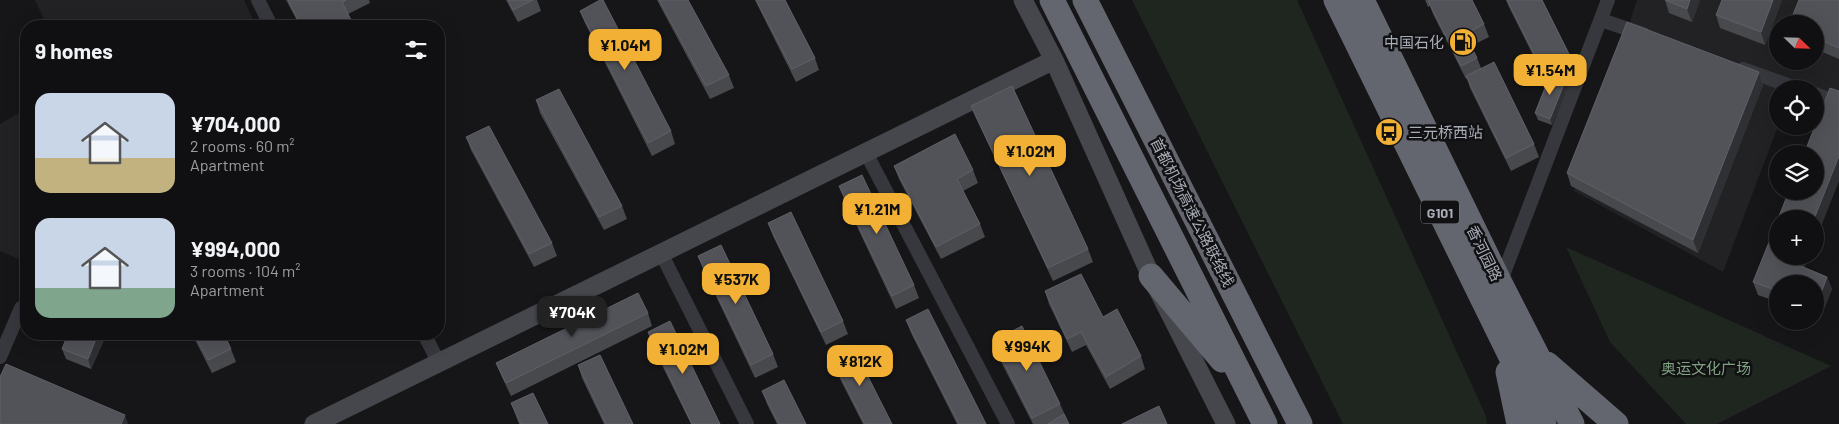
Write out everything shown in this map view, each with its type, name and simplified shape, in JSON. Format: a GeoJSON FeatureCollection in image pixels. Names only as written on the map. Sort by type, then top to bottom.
{"type":"FeatureCollection","features":[{"type":"Feature","properties":{"kind":"highway","name":"首都机场高速公路联络线"},"geometry":{"type":"LineString","coordinates":[[1052,0],[1265,424]]}},
{"type":"Feature","properties":{"kind":"highway","name":"首都机场高速公路联络线"},"geometry":{"type":"LineString","coordinates":[[1085,0],[1300,424]]}},
{"type":"Feature","properties":{"kind":"highway","name":"香河园路"},"geometry":{"type":"LineString","coordinates":[[1336,0],[1544,424]]}},
{"type":"Feature","properties":{"kind":"highway","name":"香河园路"},"geometry":{"type":"LineString","coordinates":[[1362,0],[1500,283],[1572,424]]}},
{"type":"Feature","properties":{"kind":"highway"},"geometry":{"type":"LineString","coordinates":[[1150,276],[1248,391]]}},
{"type":"Feature","properties":{"kind":"highway"},"geometry":{"type":"LineString","coordinates":[[1500,333],[1518,424]]}},
{"type":"Feature","properties":{"kind":"highway"},"geometry":{"type":"LineString","coordinates":[[1538,356],[1616,424]]}},
{"type":"Feature","properties":{"kind":"street"},"geometry":{"type":"LineString","coordinates":[[258,0],[268,20]]}},
{"type":"Feature","properties":{"kind":"street"},"geometry":{"type":"LineString","coordinates":[[1023,0],[1054,60],[1150,276],[1226,424]]}},
{"type":"Feature","properties":{"kind":"street"},"geometry":{"type":"LineString","coordinates":[[1500,283],[1608,0]]}},
{"type":"Feature","properties":{"kind":"street"},"geometry":{"type":"LineString","coordinates":[[1601,20],[1658,40]]}},
{"type":"Feature","properties":{"kind":"street"},"geometry":{"type":"LineString","coordinates":[[314,424],[865,151],[1054,60]]}},
{"type":"Feature","properties":{"kind":"street"},"geometry":{"type":"LineString","coordinates":[[1733,66],[1773,80]]}},
{"type":"Feature","properties":{"kind":"street"},"geometry":{"type":"LineString","coordinates":[[1824,97],[1839,102]]}},
{"type":"Feature","properties":{"kind":"street"},"geometry":{"type":"LineString","coordinates":[[865,151],[1008,424]]}},
{"type":"Feature","properties":{"kind":"street"},"geometry":{"type":"LineString","coordinates":[[661,253],[748,424]]}},
{"type":"Feature","properties":{"kind":"street"},"geometry":{"type":"LineString","coordinates":[[0,357],[20,310]]}},
{"type":"Feature","properties":{"kind":"street"},"geometry":{"type":"LineString","coordinates":[[427,340],[439,363]]}},
{"type":"Feature","properties":{"kind":"shaded area"},"geometry":{"type":"Polygon","coordinates":[[[35,0],[244,0],[253,20],[44,20],[35,0]]]}},
{"type":"Feature","properties":{"kind":"shaded area"},"geometry":{"type":"Polygon","coordinates":[[[1637,0],[1839,0],[1839,107],[1824,105],[1824,80],[1769,80],[1769,135],[1775,135],[1771,145],[1769,145],[1769,150],[1723,272],[1574,191],[1637,0]]]}},
{"type":"Feature","properties":{"kind":"shaded area"},"geometry":{"type":"Polygon","coordinates":[[[20,112],[20,259],[0,251],[0,124],[20,112]]]}},
{"type":"Feature","properties":{"kind":"green space"},"geometry":{"type":"Polygon","coordinates":[[[1132,0],[1297,0],[1486,416],[1487,424],[1343,424],[1132,0]]]}},
{"type":"Feature","properties":{"kind":"green space","name":"奥运文化广场"},"geometry":{"type":"Polygon","coordinates":[[[1566,247],[1831,366],[1717,424],[1686,424],[1610,342],[1566,247]]]}},
{"type":"Feature","properties":{"kind":"building"},"geometry":{"type":"Polygon","coordinates":[[[288,0],[346,0],[342,2],[351,20],[298,20],[288,0]]]}},
{"type":"Feature","properties":{"kind":"building"},"geometry":{"type":"Polygon","coordinates":[[[508,0],[533,0],[513,10],[508,0]]]}},
{"type":"Feature","properties":{"kind":"building"},"geometry":{"type":"Polygon","coordinates":[[[603,0],[671,131],[648,143],[580,11],[603,0]]]}},
{"type":"Feature","properties":{"kind":"building"},"geometry":{"type":"Polygon","coordinates":[[[659,0],[688,0],[729,75],[706,86],[659,0]]]}},
{"type":"Feature","properties":{"kind":"building"},"geometry":{"type":"Polygon","coordinates":[[[756,0],[785,0],[815,58],[792,69],[756,0]]]}},
{"type":"Feature","properties":{"kind":"building","name":"中国石化"},"geometry":{"type":"Polygon","coordinates":[[[1472,0],[1484,24],[1465,34],[1477,58],[1461,66],[1428,1],[1472,0]]]}},
{"type":"Feature","properties":{"kind":"building"},"geometry":{"type":"Polygon","coordinates":[[[1507,0],[1542,0],[1569,54],[1541,68],[1507,0]]]}},
{"type":"Feature","properties":{"kind":"building"},"geometry":{"type":"Polygon","coordinates":[[[1665,0],[1690,0],[1687,9],[1665,0]]]}},
{"type":"Feature","properties":{"kind":"building"},"geometry":{"type":"Polygon","coordinates":[[[1722,0],[1773,0],[1761,32],[1716,15],[1722,0]]]}},
{"type":"Feature","properties":{"kind":"building"},"geometry":{"type":"Polygon","coordinates":[[[1799,0],[1839,0],[1839,48],[1824,42],[1824,15],[1793,15],[1799,0]]]}},
{"type":"Feature","properties":{"kind":"building"},"geometry":{"type":"Polygon","coordinates":[[[1627,22],[1759,72],[1693,240],[1567,173],[1627,22]]]}},
{"type":"Feature","properties":{"kind":"building"},"geometry":{"type":"Polygon","coordinates":[[[1494,62],[1534,144],[1506,158],[1466,76],[1494,62]]]}},
{"type":"Feature","properties":{"kind":"building"},"geometry":{"type":"Polygon","coordinates":[[[1551,73],[1566,79],[1550,119],[1535,113],[1551,73]]]}},
{"type":"Feature","properties":{"kind":"building"},"geometry":{"type":"Polygon","coordinates":[[[1012,86],[1088,249],[1048,268],[971,106],[1012,86]]]}},
{"type":"Feature","properties":{"kind":"building"},"geometry":{"type":"Polygon","coordinates":[[[1830,88],[1839,91],[1839,156],[1824,194],[1824,145],[1808,145],[1811,135],[1824,135],[1824,103],[1830,88]]]}},
{"type":"Feature","properties":{"kind":"building"},"geometry":{"type":"Polygon","coordinates":[[[559,89],[622,206],[599,217],[536,100],[559,89]]]}},
{"type":"Feature","properties":{"kind":"building"},"geometry":{"type":"Polygon","coordinates":[[[489,126],[552,243],[529,254],[466,137],[489,126]]]}},
{"type":"Feature","properties":{"kind":"building"},"geometry":{"type":"Polygon","coordinates":[[[955,134],[973,170],[957,179],[980,224],[936,247],[894,166],[955,134]]]}},
{"type":"Feature","properties":{"kind":"building"},"geometry":{"type":"Polygon","coordinates":[[[862,175],[914,285],[892,296],[839,186],[862,175]]]}},
{"type":"Feature","properties":{"kind":"building"},"geometry":{"type":"Polygon","coordinates":[[[1785,200],[1822,200],[1818,210],[1782,210],[1785,200]]]}},
{"type":"Feature","properties":{"kind":"building"},"geometry":{"type":"Polygon","coordinates":[[[791,212],[843,321],[821,332],[768,223],[791,212]]]}},
{"type":"Feature","properties":{"kind":"building"},"geometry":{"type":"Polygon","coordinates":[[[1769,242],[1769,265],[1798,265],[1822,275],[1769,275],[1769,288],[1753,282],[1769,242]]]}},
{"type":"Feature","properties":{"kind":"building"},"geometry":{"type":"Polygon","coordinates":[[[721,245],[773,354],[751,365],[698,256],[721,245]]]}},
{"type":"Feature","properties":{"kind":"building"},"geometry":{"type":"Polygon","coordinates":[[[1081,274],[1103,317],[1117,309],[1141,356],[1106,377],[1081,332],[1067,339],[1045,291],[1081,274]]]}},
{"type":"Feature","properties":{"kind":"building"},"geometry":{"type":"Polygon","coordinates":[[[638,293],[648,313],[506,383],[496,363],[638,293]]]}},
{"type":"Feature","properties":{"kind":"building"},"geometry":{"type":"Polygon","coordinates":[[[928,309],[986,424],[959,424],[906,320],[928,309]]]}},
{"type":"Feature","properties":{"kind":"building"},"geometry":{"type":"Polygon","coordinates":[[[670,321],[720,424],[692,424],[648,332],[670,321]]]}},
{"type":"Feature","properties":{"kind":"building"},"geometry":{"type":"Polygon","coordinates":[[[1022,326],[1060,404],[1032,418],[993,341],[1022,326]]]}},
{"type":"Feature","properties":{"kind":"building"},"geometry":{"type":"Polygon","coordinates":[[[66,340],[96,340],[88,359],[62,349],[66,340]]]}},
{"type":"Feature","properties":{"kind":"building"},"geometry":{"type":"Polygon","coordinates":[[[197,340],[227,340],[231,349],[208,360],[197,340]]]}},
{"type":"Feature","properties":{"kind":"building"},"geometry":{"type":"Polygon","coordinates":[[[852,345],[892,424],[865,424],[830,356],[852,345]]]}},
{"type":"Feature","properties":{"kind":"building"},"geometry":{"type":"Polygon","coordinates":[[[600,355],[633,424],[606,424],[578,365],[600,355]]]}},
{"type":"Feature","properties":{"kind":"building"},"geometry":{"type":"Polygon","coordinates":[[[6,364],[125,415],[121,424],[0,424],[0,377],[6,364]]]}},
{"type":"Feature","properties":{"kind":"building"},"geometry":{"type":"Polygon","coordinates":[[[784,380],[806,424],[779,424],[762,391],[784,380]]]}},
{"type":"Feature","properties":{"kind":"building"},"geometry":{"type":"Polygon","coordinates":[[[533,393],[548,424],[521,424],[511,403],[533,393]]]}},
{"type":"Feature","properties":{"kind":"building"},"geometry":{"type":"Polygon","coordinates":[[[1159,406],[1167,424],[1122,424],[1159,406]]]}},
{"type":"Feature","properties":{"kind":"building"},"geometry":{"type":"Polygon","coordinates":[[[1064,414],[1069,424],[1048,424],[1064,414]]]}},
{"type":"Feature","properties":{"kind":"place","name":"中国石化"},"geometry":{"type":"Point","coordinates":[1463,42]}},
{"type":"Feature","properties":{"kind":"place","name":"三元桥西站"},"geometry":{"type":"Point","coordinates":[1389,132]}}]}
